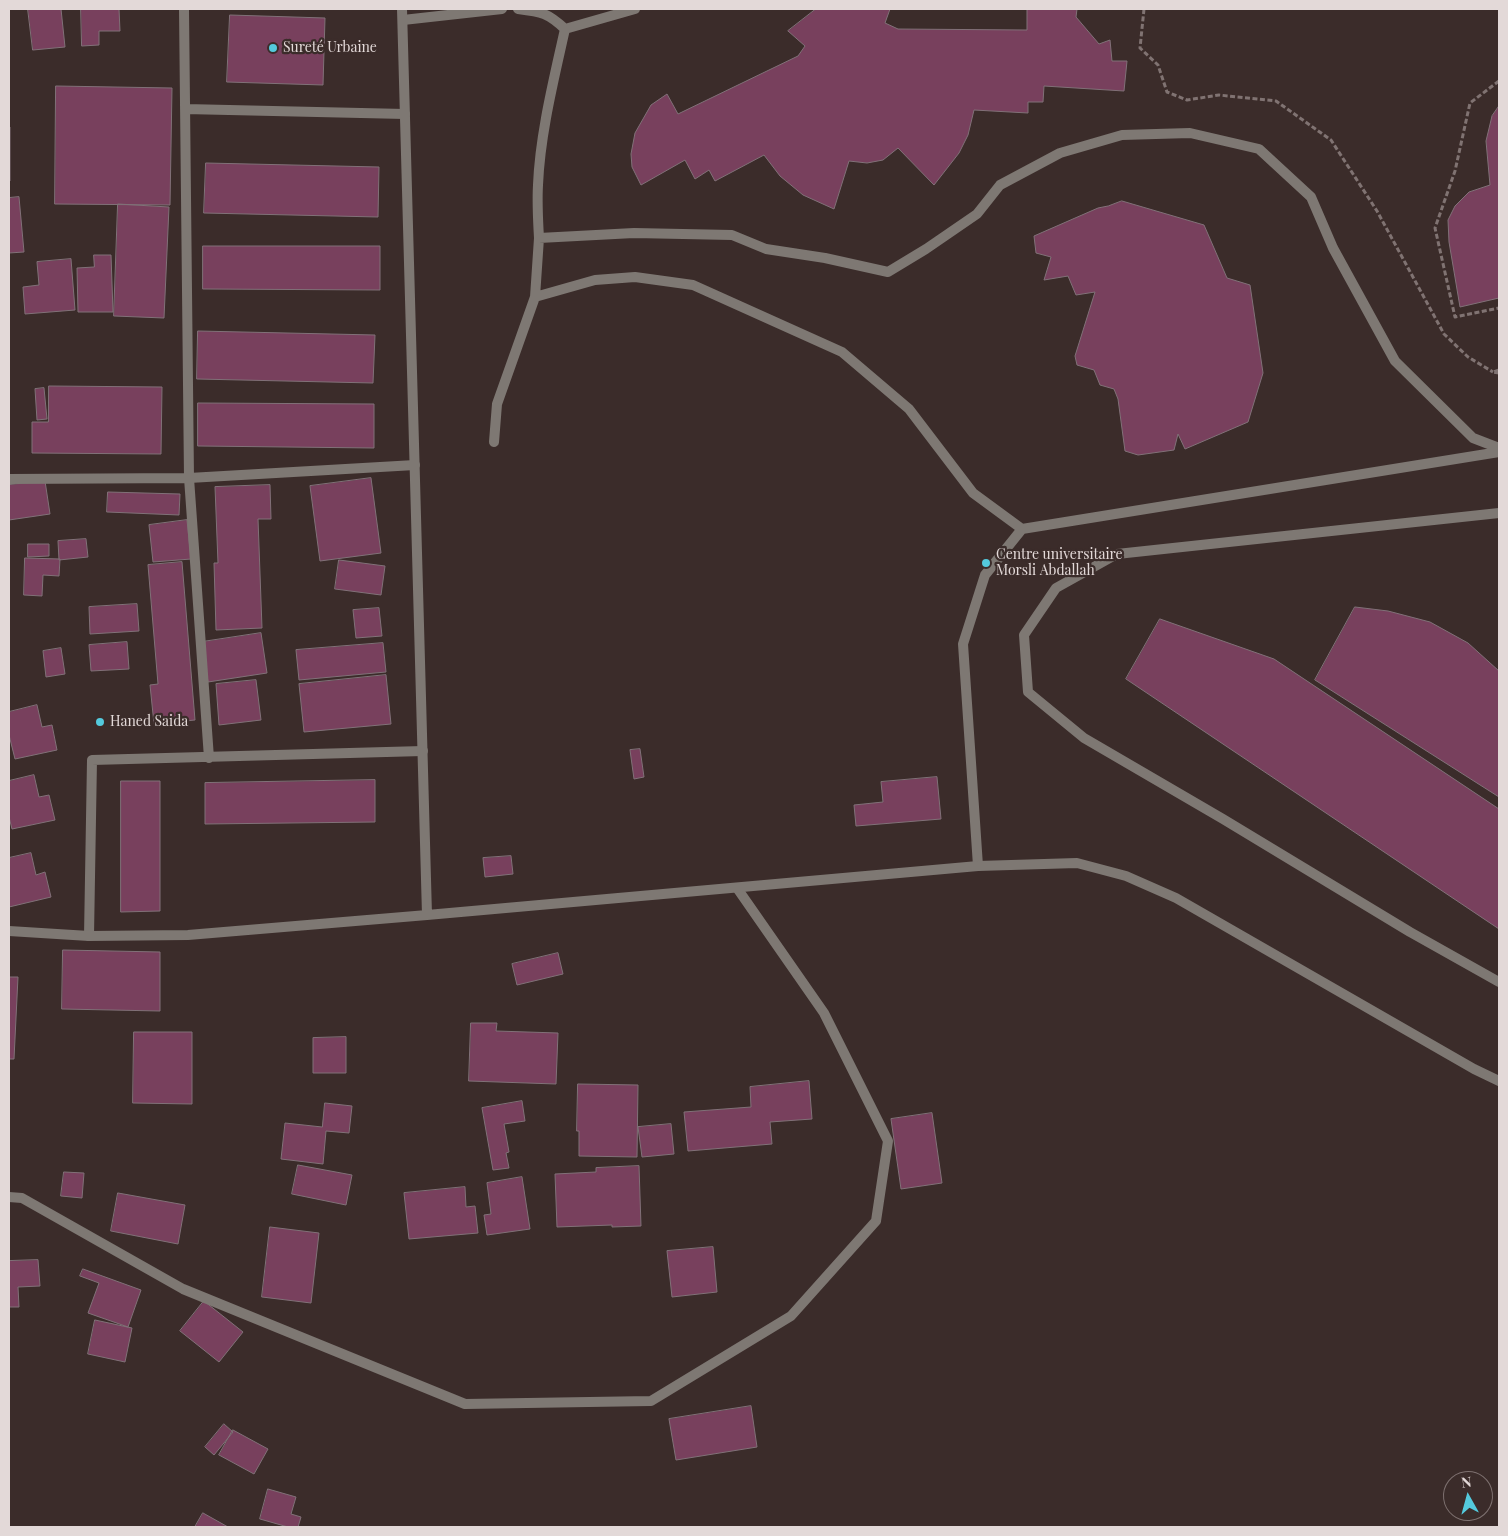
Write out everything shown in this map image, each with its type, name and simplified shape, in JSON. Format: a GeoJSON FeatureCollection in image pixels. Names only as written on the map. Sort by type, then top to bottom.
{"type":"FeatureCollection","features":[{"type":"Feature","properties":{"kind":"street"},"geometry":{"type":"LineString","coordinates":[[184,9],[189,478],[209,758]]}},
{"type":"Feature","properties":{"kind":"street"},"geometry":{"type":"LineString","coordinates":[[402,9],[427,916]]}},
{"type":"Feature","properties":{"kind":"street"},"geometry":{"type":"LineString","coordinates":[[403,20],[502,9]]}},
{"type":"Feature","properties":{"kind":"street"},"geometry":{"type":"LineString","coordinates":[[518,9],[552,16],[565,29]]}},
{"type":"Feature","properties":{"kind":"street"},"geometry":{"type":"LineString","coordinates":[[565,29],[635,9]]}},
{"type":"Feature","properties":{"kind":"street"},"geometry":{"type":"LineString","coordinates":[[494,442],[497,404],[535,297],[539,238],[538,184],[542,148],[565,29]]}},
{"type":"Feature","properties":{"kind":"street"},"geometry":{"type":"LineString","coordinates":[[185,109],[406,114]]}},
{"type":"Feature","properties":{"kind":"street"},"geometry":{"type":"LineString","coordinates":[[539,238],[634,233],[732,235],[766,249],[825,258],[888,272],[977,214],[1000,185],[1060,154],[1122,135],[1190,133],[1259,149],[1311,197],[1333,248],[1395,361],[1473,438],[1499,450]]}},
{"type":"Feature","properties":{"kind":"street"},"geometry":{"type":"LineString","coordinates":[[535,297],[595,280],[635,277],[693,285],[756,315],[842,352],[909,409],[973,493],[1022,529]]}},
{"type":"Feature","properties":{"kind":"street"},"geometry":{"type":"LineString","coordinates":[[978,866],[963,644],[985,575],[1022,529],[1499,450]]}},
{"type":"Feature","properties":{"kind":"street"},"geometry":{"type":"LineString","coordinates":[[9,479],[189,478],[415,465]]}},
{"type":"Feature","properties":{"kind":"street"},"geometry":{"type":"LineString","coordinates":[[1499,513],[1116,554],[1056,588],[1024,634],[1028,692],[1084,738],[1410,932],[1499,982]]}},
{"type":"Feature","properties":{"kind":"street"},"geometry":{"type":"LineString","coordinates":[[90,936],[92,760],[423,751]]}},
{"type":"Feature","properties":{"kind":"street"},"geometry":{"type":"LineString","coordinates":[[9,931],[90,936],[188,935],[427,916],[978,866],[1077,863],[1126,876],[1176,898],[1474,1069],[1499,1081]]}},
{"type":"Feature","properties":{"kind":"street"},"geometry":{"type":"LineString","coordinates":[[9,1197],[22,1198],[184,1288],[465,1404],[651,1402],[791,1316],[876,1221],[888,1141],[824,1014],[737,888]]}},
{"type":"Feature","properties":{"kind":"path"},"geometry":{"type":"LineString","coordinates":[[1499,81],[1470,103],[1455,171],[1435,228],[1455,317],[1499,308]]}},
{"type":"Feature","properties":{"kind":"building"},"geometry":{"type":"Polygon","coordinates":[[[28,9],[61,9],[65,47],[33,50],[28,9]]]}},
{"type":"Feature","properties":{"kind":"building"},"geometry":{"type":"Polygon","coordinates":[[[81,9],[119,9],[120,31],[99,31],[99,45],[82,46],[81,9]]]}},
{"type":"Feature","properties":{"kind":"building"},"geometry":{"type":"Polygon","coordinates":[[[816,9],[890,9],[885,23],[898,29],[1027,30],[1027,9],[1077,9],[1076,17],[1099,44],[1110,40],[1112,61],[1127,61],[1124,91],[1044,86],[1043,102],[1028,102],[1028,113],[974,110],[968,135],[959,153],[934,185],[898,148],[883,160],[867,163],[849,161],[834,209],[803,195],[780,176],[764,155],[715,181],[709,170],[695,179],[685,160],[641,185],[632,167],[631,154],[635,133],[651,105],[667,94],[678,114],[798,56],[805,46],[788,31],[816,9]]]}},
{"type":"Feature","properties":{"kind":"building"},"geometry":{"type":"Polygon","coordinates":[[[230,15],[325,18],[323,85],[227,82],[230,15]]]}},
{"type":"Feature","properties":{"kind":"building"},"geometry":{"type":"Polygon","coordinates":[[[56,86],[172,88],[170,205],[55,204],[56,86]]]}},
{"type":"Feature","properties":{"kind":"building"},"geometry":{"type":"Polygon","coordinates":[[[1499,106],[1499,298],[1460,307],[1449,242],[1448,220],[1455,206],[1469,192],[1490,185],[1486,141],[1492,116],[1499,106]]]}},
{"type":"Feature","properties":{"kind":"building"},"geometry":{"type":"Polygon","coordinates":[[[10,127],[10,181],[9,181],[10,127]]]}},
{"type":"Feature","properties":{"kind":"building"},"geometry":{"type":"Polygon","coordinates":[[[206,163],[379,167],[378,217],[204,213],[206,163]]]}},
{"type":"Feature","properties":{"kind":"building"},"geometry":{"type":"Polygon","coordinates":[[[19,197],[24,252],[9,253],[9,198],[19,197]]]}},
{"type":"Feature","properties":{"kind":"building"},"geometry":{"type":"Polygon","coordinates":[[[1122,201],[1204,225],[1227,278],[1250,285],[1263,373],[1248,422],[1185,449],[1178,434],[1174,450],[1138,455],[1125,451],[1118,399],[1114,389],[1100,385],[1094,370],[1077,365],[1075,356],[1095,292],[1076,295],[1068,276],[1044,280],[1051,257],[1036,253],[1034,236],[1098,208],[1122,201]]]}},
{"type":"Feature","properties":{"kind":"building"},"geometry":{"type":"Polygon","coordinates":[[[118,204],[169,207],[164,318],[114,316],[118,204]]]}},
{"type":"Feature","properties":{"kind":"building"},"geometry":{"type":"Polygon","coordinates":[[[203,246],[380,246],[380,290],[203,289],[203,246]]]}},
{"type":"Feature","properties":{"kind":"building"},"geometry":{"type":"Polygon","coordinates":[[[94,255],[111,255],[113,312],[78,312],[77,268],[94,267],[94,255]]]}},
{"type":"Feature","properties":{"kind":"building"},"geometry":{"type":"Polygon","coordinates":[[[71,259],[75,310],[25,314],[23,287],[39,285],[37,262],[71,259]]]}},
{"type":"Feature","properties":{"kind":"building"},"geometry":{"type":"Polygon","coordinates":[[[198,331],[375,335],[373,383],[197,379],[198,331]]]}},
{"type":"Feature","properties":{"kind":"building"},"geometry":{"type":"Polygon","coordinates":[[[49,386],[162,387],[161,454],[32,453],[32,422],[48,422],[49,386]]]}},
{"type":"Feature","properties":{"kind":"building"},"geometry":{"type":"Polygon","coordinates":[[[44,388],[47,419],[37,420],[35,389],[44,388]]]}},
{"type":"Feature","properties":{"kind":"building"},"geometry":{"type":"Polygon","coordinates":[[[198,403],[374,404],[374,448],[198,446],[198,403]]]}},
{"type":"Feature","properties":{"kind":"building"},"geometry":{"type":"Polygon","coordinates":[[[371,478],[381,553],[320,561],[310,486],[371,478]]]}},
{"type":"Feature","properties":{"kind":"building"},"geometry":{"type":"Polygon","coordinates":[[[45,481],[50,514],[9,520],[9,485],[45,481]]]}},
{"type":"Feature","properties":{"kind":"building"},"geometry":{"type":"Polygon","coordinates":[[[270,485],[271,519],[258,519],[262,628],[216,630],[214,563],[218,563],[215,487],[270,485]]]}},
{"type":"Feature","properties":{"kind":"building"},"geometry":{"type":"Polygon","coordinates":[[[108,492],[180,494],[179,515],[107,512],[108,492]]]}},
{"type":"Feature","properties":{"kind":"building"},"geometry":{"type":"Polygon","coordinates":[[[187,520],[191,559],[153,562],[149,525],[187,520]]]}},
{"type":"Feature","properties":{"kind":"building"},"geometry":{"type":"Polygon","coordinates":[[[86,539],[88,557],[59,560],[58,541],[86,539]]]}},
{"type":"Feature","properties":{"kind":"building"},"geometry":{"type":"Polygon","coordinates":[[[28,544],[49,544],[49,556],[28,557],[28,544]]]}},
{"type":"Feature","properties":{"kind":"building"},"geometry":{"type":"Polygon","coordinates":[[[25,558],[60,559],[59,576],[43,575],[42,596],[24,595],[25,558]]]}},
{"type":"Feature","properties":{"kind":"building"},"geometry":{"type":"Polygon","coordinates":[[[339,560],[385,566],[381,595],[335,589],[339,560]]]}},
{"type":"Feature","properties":{"kind":"building"},"geometry":{"type":"Polygon","coordinates":[[[182,562],[195,720],[154,724],[150,685],[158,684],[148,565],[182,562]]]}},
{"type":"Feature","properties":{"kind":"building"},"geometry":{"type":"Polygon","coordinates":[[[137,604],[139,631],[90,634],[89,607],[137,604]]]}},
{"type":"Feature","properties":{"kind":"building"},"geometry":{"type":"Polygon","coordinates":[[[1355,607],[1388,611],[1430,622],[1468,643],[1499,671],[1499,797],[1315,680],[1355,607]]]}},
{"type":"Feature","properties":{"kind":"building"},"geometry":{"type":"Polygon","coordinates":[[[379,608],[382,636],[356,638],[353,610],[379,608]]]}},
{"type":"Feature","properties":{"kind":"building"},"geometry":{"type":"Polygon","coordinates":[[[1160,619],[1274,659],[1499,809],[1499,929],[1126,679],[1160,619]]]}},
{"type":"Feature","properties":{"kind":"building"},"geometry":{"type":"Polygon","coordinates":[[[261,633],[267,673],[208,682],[202,642],[261,633]]]}},
{"type":"Feature","properties":{"kind":"building"},"geometry":{"type":"Polygon","coordinates":[[[127,642],[129,669],[91,671],[89,645],[127,642]]]}},
{"type":"Feature","properties":{"kind":"building"},"geometry":{"type":"Polygon","coordinates":[[[383,643],[386,672],[299,680],[296,650],[383,643]]]}},
{"type":"Feature","properties":{"kind":"building"},"geometry":{"type":"Polygon","coordinates":[[[61,648],[65,674],[46,677],[43,651],[61,648]]]}},
{"type":"Feature","properties":{"kind":"building"},"geometry":{"type":"Polygon","coordinates":[[[386,675],[391,724],[304,732],[299,684],[386,675]]]}},
{"type":"Feature","properties":{"kind":"building"},"geometry":{"type":"Polygon","coordinates":[[[256,680],[261,720],[219,725],[216,684],[256,680]]]}},
{"type":"Feature","properties":{"kind":"building"},"geometry":{"type":"Polygon","coordinates":[[[37,705],[42,727],[52,725],[57,750],[15,759],[9,735],[9,712],[37,705]]]}},
{"type":"Feature","properties":{"kind":"building"},"geometry":{"type":"Polygon","coordinates":[[[640,749],[644,777],[634,779],[630,750],[640,749]]]}},
{"type":"Feature","properties":{"kind":"building"},"geometry":{"type":"Polygon","coordinates":[[[34,775],[39,797],[49,795],[55,820],[12,829],[9,817],[9,781],[34,775]]]}},
{"type":"Feature","properties":{"kind":"building"},"geometry":{"type":"Polygon","coordinates":[[[937,777],[941,819],[856,826],[854,805],[883,802],[881,782],[937,777]]]}},
{"type":"Feature","properties":{"kind":"building"},"geometry":{"type":"Polygon","coordinates":[[[375,780],[375,822],[205,824],[205,783],[375,780]]]}},
{"type":"Feature","properties":{"kind":"building"},"geometry":{"type":"Polygon","coordinates":[[[121,781],[160,781],[160,911],[121,912],[121,781]]]}},
{"type":"Feature","properties":{"kind":"building"},"geometry":{"type":"Polygon","coordinates":[[[31,853],[36,875],[45,872],[51,897],[9,907],[9,858],[31,853]]]}},
{"type":"Feature","properties":{"kind":"building"},"geometry":{"type":"Polygon","coordinates":[[[511,856],[513,874],[485,877],[483,858],[511,856]]]}},
{"type":"Feature","properties":{"kind":"building"},"geometry":{"type":"Polygon","coordinates":[[[63,950],[160,952],[160,1011],[62,1009],[63,950]]]}},
{"type":"Feature","properties":{"kind":"building"},"geometry":{"type":"Polygon","coordinates":[[[558,953],[563,974],[517,985],[512,964],[558,953]]]}},
{"type":"Feature","properties":{"kind":"building"},"geometry":{"type":"Polygon","coordinates":[[[9,977],[18,977],[14,1059],[9,1059],[9,977]]]}},
{"type":"Feature","properties":{"kind":"building"},"geometry":{"type":"Polygon","coordinates":[[[471,1023],[497,1023],[496,1031],[558,1033],[556,1084],[469,1081],[471,1023]]]}},
{"type":"Feature","properties":{"kind":"building"},"geometry":{"type":"Polygon","coordinates":[[[134,1032],[192,1032],[192,1104],[133,1103],[134,1032]]]}},
{"type":"Feature","properties":{"kind":"building"},"geometry":{"type":"Polygon","coordinates":[[[346,1037],[346,1073],[313,1073],[313,1038],[346,1037]]]}},
{"type":"Feature","properties":{"kind":"building"},"geometry":{"type":"Polygon","coordinates":[[[809,1081],[812,1119],[770,1122],[772,1144],[688,1151],[684,1112],[751,1107],[750,1087],[809,1081]]]}},
{"type":"Feature","properties":{"kind":"building"},"geometry":{"type":"Polygon","coordinates":[[[578,1084],[638,1085],[637,1157],[579,1156],[579,1131],[577,1131],[578,1084]]]}},
{"type":"Feature","properties":{"kind":"building"},"geometry":{"type":"Polygon","coordinates":[[[522,1101],[525,1121],[504,1124],[509,1152],[506,1153],[509,1168],[493,1170],[482,1108],[522,1101]]]}},
{"type":"Feature","properties":{"kind":"building"},"geometry":{"type":"Polygon","coordinates":[[[325,1103],[352,1106],[349,1133],[326,1131],[323,1164],[281,1159],[285,1123],[322,1127],[325,1103]]]}},
{"type":"Feature","properties":{"kind":"building"},"geometry":{"type":"Polygon","coordinates":[[[932,1113],[942,1183],[901,1189],[891,1119],[932,1113]]]}},
{"type":"Feature","properties":{"kind":"building"},"geometry":{"type":"Polygon","coordinates":[[[671,1124],[674,1154],[642,1157],[638,1127],[671,1124]]]}},
{"type":"Feature","properties":{"kind":"building"},"geometry":{"type":"Polygon","coordinates":[[[298,1165],[352,1175],[346,1205],[292,1194],[298,1165]]]}},
{"type":"Feature","properties":{"kind":"building"},"geometry":{"type":"Polygon","coordinates":[[[639,1166],[641,1226],[557,1227],[555,1174],[596,1172],[596,1168],[639,1166]]]}},
{"type":"Feature","properties":{"kind":"building"},"geometry":{"type":"Polygon","coordinates":[[[64,1172],[84,1173],[82,1198],[61,1196],[64,1172]]]}},
{"type":"Feature","properties":{"kind":"building"},"geometry":{"type":"Polygon","coordinates":[[[522,1177],[530,1229],[487,1235],[484,1215],[491,1214],[487,1183],[522,1177]]]}},
{"type":"Feature","properties":{"kind":"building"},"geometry":{"type":"Polygon","coordinates":[[[465,1187],[466,1207],[475,1206],[478,1233],[409,1239],[404,1193],[465,1187]]]}},
{"type":"Feature","properties":{"kind":"building"},"geometry":{"type":"Polygon","coordinates":[[[118,1193],[185,1205],[178,1244],[111,1231],[118,1193]]]}},
{"type":"Feature","properties":{"kind":"building"},"geometry":{"type":"Polygon","coordinates":[[[270,1227],[319,1233],[311,1303],[262,1297],[270,1227]]]}},
{"type":"Feature","properties":{"kind":"building"},"geometry":{"type":"Polygon","coordinates":[[[713,1247],[717,1292],[672,1297],[667,1251],[713,1247]]]}},
{"type":"Feature","properties":{"kind":"building"},"geometry":{"type":"Polygon","coordinates":[[[38,1260],[40,1286],[18,1287],[19,1307],[9,1307],[9,1261],[38,1260]]]}},
{"type":"Feature","properties":{"kind":"building"},"geometry":{"type":"Polygon","coordinates":[[[83,1269],[141,1290],[128,1327],[88,1313],[99,1283],[80,1276],[83,1269]]]}},
{"type":"Feature","properties":{"kind":"building"},"geometry":{"type":"Polygon","coordinates":[[[204,1301],[243,1332],[219,1362],[180,1331],[204,1301]]]}},
{"type":"Feature","properties":{"kind":"building"},"geometry":{"type":"Polygon","coordinates":[[[95,1320],[132,1328],[125,1362],[88,1354],[95,1320]]]}},
{"type":"Feature","properties":{"kind":"building"},"geometry":{"type":"Polygon","coordinates":[[[751,1406],[757,1447],[676,1460],[669,1419],[751,1406]]]}},
{"type":"Feature","properties":{"kind":"building"},"geometry":{"type":"Polygon","coordinates":[[[224,1424],[233,1432],[214,1455],[205,1447],[224,1424]]]}},
{"type":"Feature","properties":{"kind":"building"},"geometry":{"type":"Polygon","coordinates":[[[233,1430],[268,1449],[254,1474],[219,1455],[233,1430]]]}},
{"type":"Feature","properties":{"kind":"building"},"geometry":{"type":"Polygon","coordinates":[[[268,1489],[296,1497],[291,1514],[301,1517],[298,1527],[288,1527],[260,1519],[268,1489]]]}},
{"type":"Feature","properties":{"kind":"building"},"geometry":{"type":"Polygon","coordinates":[[[203,1513],[228,1527],[195,1527],[203,1513]]]}},
{"type":"Feature","properties":{"kind":"place","name":"Sureté Urbaine"},"geometry":{"type":"Point","coordinates":[273,48]}},
{"type":"Feature","properties":{"kind":"place","name":"Centre universitaire Morsli Abdallah"},"geometry":{"type":"Point","coordinates":[986,563]}},
{"type":"Feature","properties":{"kind":"place","name":"Haned Saida"},"geometry":{"type":"Point","coordinates":[100,722]}}]}
